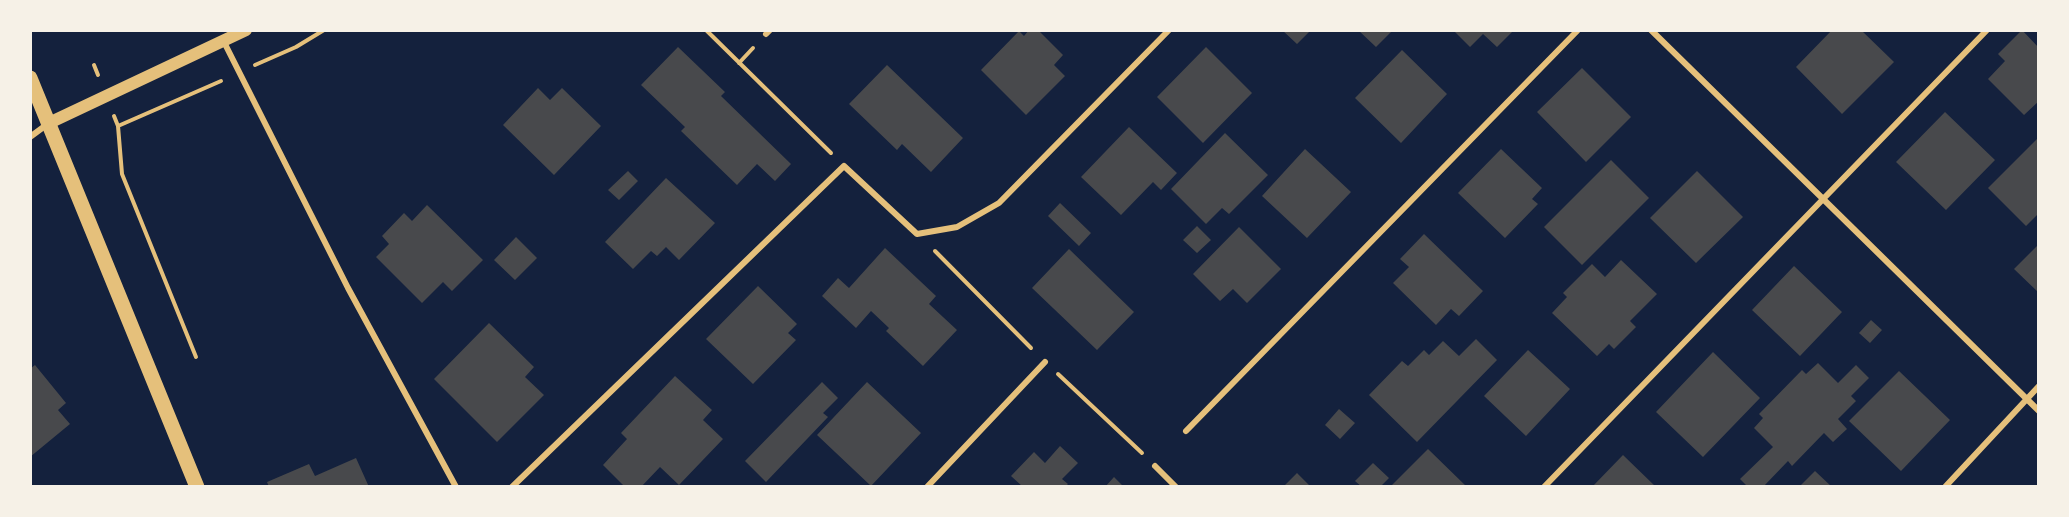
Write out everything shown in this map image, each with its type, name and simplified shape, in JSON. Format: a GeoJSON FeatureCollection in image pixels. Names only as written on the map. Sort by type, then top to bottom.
{"type":"FeatureCollection","features":[{"type":"Feature","properties":{"kind":"main road"},"geometry":{"type":"LineString","coordinates":[[49,123],[246,30]]}},
{"type":"Feature","properties":{"kind":"main road"},"geometry":{"type":"LineString","coordinates":[[30,78],[197,487]]}},
{"type":"Feature","properties":{"kind":"street"},"geometry":{"type":"LineString","coordinates":[[512,487],[844,166],[917,234],[957,227],[999,203],[1169,30]]}},
{"type":"Feature","properties":{"kind":"street"},"geometry":{"type":"LineString","coordinates":[[1186,431],[1578,30]]}},
{"type":"Feature","properties":{"kind":"street"},"geometry":{"type":"LineString","coordinates":[[1651,30],[2039,411]]}},
{"type":"Feature","properties":{"kind":"street"},"geometry":{"type":"LineString","coordinates":[[1544,487],[1987,30]]}},
{"type":"Feature","properties":{"kind":"street"},"geometry":{"type":"LineString","coordinates":[[224,42],[348,288],[456,487]]}},
{"type":"Feature","properties":{"kind":"street"},"geometry":{"type":"LineString","coordinates":[[30,137],[49,123]]}},
{"type":"Feature","properties":{"kind":"street"},"geometry":{"type":"LineString","coordinates":[[927,487],[1045,362]]}},
{"type":"Feature","properties":{"kind":"street"},"geometry":{"type":"LineString","coordinates":[[1945,487],[2039,386]]}},
{"type":"Feature","properties":{"kind":"street"},"geometry":{"type":"LineString","coordinates":[[1155,466],[1176,487]]}},
{"type":"Feature","properties":{"kind":"path"},"geometry":{"type":"LineString","coordinates":[[706,30],[844,166]]}},
{"type":"Feature","properties":{"kind":"path"},"geometry":{"type":"LineString","coordinates":[[118,126],[122,174],[196,357]]}},
{"type":"Feature","properties":{"kind":"building"},"geometry":{"type":"Polygon","coordinates":[[[1029,30],[1038,30],[1063,55],[1054,65],[1065,76],[1026,115],[981,70],[1019,31],[1024,36],[1029,30]]]}},
{"type":"Feature","properties":{"kind":"building"},"geometry":{"type":"Polygon","coordinates":[[[1282,30],[1311,30],[1297,44],[1282,30]]]}},
{"type":"Feature","properties":{"kind":"building"},"geometry":{"type":"Polygon","coordinates":[[[1358,30],[1393,30],[1376,47],[1358,30]]]}},
{"type":"Feature","properties":{"kind":"building"},"geometry":{"type":"Polygon","coordinates":[[[1453,30],[1514,30],[1497,47],[1483,34],[1470,47],[1453,30]]]}},
{"type":"Feature","properties":{"kind":"building"},"geometry":{"type":"Polygon","coordinates":[[[1832,30],[1861,30],[1894,62],[1842,114],[1796,67],[1832,30]]]}},
{"type":"Feature","properties":{"kind":"building"},"geometry":{"type":"Polygon","coordinates":[[[2022,30],[2039,48],[2039,101],[2024,115],[1988,79],[2005,61],[1998,54],[2022,30]]]}},
{"type":"Feature","properties":{"kind":"building"},"geometry":{"type":"Polygon","coordinates":[[[678,47],[725,92],[721,96],[791,164],[775,181],[757,164],[737,185],[681,131],[685,127],[641,85],[678,47]]]}},
{"type":"Feature","properties":{"kind":"building"},"geometry":{"type":"Polygon","coordinates":[[[1206,47],[1252,93],[1203,143],[1157,97],[1206,47]]]}},
{"type":"Feature","properties":{"kind":"building"},"geometry":{"type":"Polygon","coordinates":[[[1402,50],[1447,94],[1401,143],[1355,98],[1402,50]]]}},
{"type":"Feature","properties":{"kind":"building"},"geometry":{"type":"Polygon","coordinates":[[[887,65],[963,138],[931,172],[902,144],[897,150],[849,104],[887,65]]]}},
{"type":"Feature","properties":{"kind":"building"},"geometry":{"type":"Polygon","coordinates":[[[1582,68],[1631,117],[1586,162],[1537,112],[1582,68]]]}},
{"type":"Feature","properties":{"kind":"building"},"geometry":{"type":"Polygon","coordinates":[[[538,88],[550,100],[562,88],[601,126],[554,175],[503,125],[538,88]]]}},
{"type":"Feature","properties":{"kind":"building"},"geometry":{"type":"Polygon","coordinates":[[[1945,112],[1995,160],[1946,210],[1896,162],[1945,112]]]}},
{"type":"Feature","properties":{"kind":"building"},"geometry":{"type":"Polygon","coordinates":[[[1129,127],[1177,173],[1161,190],[1153,182],[1121,215],[1081,177],[1129,127]]]}},
{"type":"Feature","properties":{"kind":"building"},"geometry":{"type":"Polygon","coordinates":[[[1225,133],[1268,175],[1229,214],[1222,208],[1206,224],[1171,189],[1225,133]]]}},
{"type":"Feature","properties":{"kind":"building"},"geometry":{"type":"Polygon","coordinates":[[[2039,137],[2039,213],[2026,226],[1988,188],[2039,137]]]}},
{"type":"Feature","properties":{"kind":"building"},"geometry":{"type":"Polygon","coordinates":[[[1305,149],[1351,192],[1307,238],[1262,196],[1305,149]]]}},
{"type":"Feature","properties":{"kind":"building"},"geometry":{"type":"Polygon","coordinates":[[[1501,149],[1542,188],[1532,199],[1538,204],[1505,238],[1458,193],[1501,149]]]}},
{"type":"Feature","properties":{"kind":"building"},"geometry":{"type":"Polygon","coordinates":[[[1611,160],[1649,198],[1582,265],[1544,227],[1611,160]]]}},
{"type":"Feature","properties":{"kind":"building"},"geometry":{"type":"Polygon","coordinates":[[[628,171],[638,181],[619,200],[608,190],[628,171]]]}},
{"type":"Feature","properties":{"kind":"building"},"geometry":{"type":"Polygon","coordinates":[[[1697,171],[1743,217],[1696,263],[1650,218],[1697,171]]]}},
{"type":"Feature","properties":{"kind":"building"},"geometry":{"type":"Polygon","coordinates":[[[666,178],[715,223],[679,260],[666,247],[657,256],[651,251],[633,269],[605,242],[666,178]]]}},
{"type":"Feature","properties":{"kind":"building"},"geometry":{"type":"Polygon","coordinates":[[[1060,203],[1091,233],[1079,246],[1048,216],[1060,203]]]}},
{"type":"Feature","properties":{"kind":"building"},"geometry":{"type":"Polygon","coordinates":[[[427,205],[483,260],[452,291],[443,282],[422,303],[376,257],[389,244],[382,236],[404,213],[412,221],[427,205]]]}},
{"type":"Feature","properties":{"kind":"building"},"geometry":{"type":"Polygon","coordinates":[[[1197,226],[1211,240],[1197,253],[1183,240],[1197,226]]]}},
{"type":"Feature","properties":{"kind":"building"},"geometry":{"type":"Polygon","coordinates":[[[1239,227],[1281,269],[1247,303],[1233,289],[1220,301],[1193,274],[1239,227]]]}},
{"type":"Feature","properties":{"kind":"building"},"geometry":{"type":"Polygon","coordinates":[[[1424,234],[1483,291],[1459,316],[1451,309],[1436,325],[1393,283],[1409,267],[1400,259],[1424,234]]]}},
{"type":"Feature","properties":{"kind":"building"},"geometry":{"type":"Polygon","coordinates":[[[516,237],[537,258],[515,280],[494,260],[516,237]]]}},
{"type":"Feature","properties":{"kind":"building"},"geometry":{"type":"Polygon","coordinates":[[[2039,244],[2039,293],[2014,269],[2039,244]]]}},
{"type":"Feature","properties":{"kind":"building"},"geometry":{"type":"Polygon","coordinates":[[[885,248],[936,296],[929,304],[957,330],[923,366],[886,331],[889,328],[871,311],[856,328],[822,296],[838,278],[849,288],[885,248]]]}},
{"type":"Feature","properties":{"kind":"building"},"geometry":{"type":"Polygon","coordinates":[[[1069,249],[1134,312],[1097,350],[1032,288],[1069,249]]]}},
{"type":"Feature","properties":{"kind":"building"},"geometry":{"type":"Polygon","coordinates":[[[1621,260],[1657,294],[1630,321],[1636,327],[1614,349],[1609,344],[1597,356],[1552,313],[1567,297],[1563,293],[1592,264],[1605,277],[1621,260]]]}},
{"type":"Feature","properties":{"kind":"building"},"geometry":{"type":"Polygon","coordinates":[[[1794,266],[1842,312],[1800,356],[1752,310],[1794,266]]]}},
{"type":"Feature","properties":{"kind":"building"},"geometry":{"type":"Polygon","coordinates":[[[758,286],[797,324],[788,333],[796,340],[753,384],[706,339],[758,286]]]}},
{"type":"Feature","properties":{"kind":"building"},"geometry":{"type":"Polygon","coordinates":[[[1871,320],[1882,330],[1870,343],[1859,333],[1871,320]]]}},
{"type":"Feature","properties":{"kind":"building"},"geometry":{"type":"Polygon","coordinates":[[[489,323],[534,367],[525,377],[544,395],[497,442],[434,379],[489,323]]]}},
{"type":"Feature","properties":{"kind":"building"},"geometry":{"type":"Polygon","coordinates":[[[1476,339],[1497,360],[1417,442],[1369,395],[1402,361],[1408,366],[1424,350],[1429,355],[1443,341],[1459,356],[1476,339]]]}},
{"type":"Feature","properties":{"kind":"building"},"geometry":{"type":"Polygon","coordinates":[[[1528,350],[1570,389],[1526,436],[1484,396],[1528,350]]]}},
{"type":"Feature","properties":{"kind":"building"},"geometry":{"type":"Polygon","coordinates":[[[1713,352],[1760,398],[1703,457],[1656,412],[1713,352]]]}},
{"type":"Feature","properties":{"kind":"building"},"geometry":{"type":"Polygon","coordinates":[[[1818,363],[1838,383],[1856,365],[1869,378],[1851,396],[1856,401],[1838,419],[1847,429],[1833,442],[1824,433],[1792,466],[1788,461],[1763,487],[1748,487],[1740,479],[1773,447],[1754,428],[1763,418],[1759,414],[1802,370],[1806,374],[1818,363]]]}},
{"type":"Feature","properties":{"kind":"building"},"geometry":{"type":"Polygon","coordinates":[[[35,365],[66,403],[58,410],[70,424],[30,457],[30,369],[35,365]]]}},
{"type":"Feature","properties":{"kind":"building"},"geometry":{"type":"Polygon","coordinates":[[[1899,371],[1950,420],[1901,471],[1849,421],[1899,371]]]}},
{"type":"Feature","properties":{"kind":"building"},"geometry":{"type":"Polygon","coordinates":[[[675,376],[712,410],[703,420],[723,439],[679,485],[660,467],[641,487],[625,487],[603,465],[627,439],[621,433],[675,376]]]}},
{"type":"Feature","properties":{"kind":"building"},"geometry":{"type":"Polygon","coordinates":[[[822,382],[838,398],[823,413],[828,417],[766,482],[745,461],[822,382]]]}},
{"type":"Feature","properties":{"kind":"building"},"geometry":{"type":"Polygon","coordinates":[[[867,382],[921,433],[871,486],[817,435],[867,382]]]}},
{"type":"Feature","properties":{"kind":"building"},"geometry":{"type":"Polygon","coordinates":[[[1339,409],[1355,423],[1340,439],[1325,425],[1339,409]]]}},
{"type":"Feature","properties":{"kind":"building"},"geometry":{"type":"Polygon","coordinates":[[[1060,446],[1078,463],[1062,479],[1068,484],[1065,487],[1023,487],[1011,476],[1034,452],[1045,463],[1060,446]]]}},
{"type":"Feature","properties":{"kind":"building"},"geometry":{"type":"Polygon","coordinates":[[[1428,449],[1467,487],[1390,487],[1428,449]]]}},
{"type":"Feature","properties":{"kind":"building"},"geometry":{"type":"Polygon","coordinates":[[[1623,455],[1656,487],[1592,487],[1623,455]]]}},
{"type":"Feature","properties":{"kind":"building"},"geometry":{"type":"Polygon","coordinates":[[[356,458],[369,487],[269,487],[267,482],[309,464],[315,476],[356,458]]]}},
{"type":"Feature","properties":{"kind":"building"},"geometry":{"type":"Polygon","coordinates":[[[1373,463],[1389,478],[1380,487],[1362,487],[1355,481],[1373,463]]]}},
{"type":"Feature","properties":{"kind":"building"},"geometry":{"type":"Polygon","coordinates":[[[1815,471],[1832,487],[1799,487],[1815,471]]]}},
{"type":"Feature","properties":{"kind":"building"},"geometry":{"type":"Polygon","coordinates":[[[1297,473],[1311,487],[1283,487],[1297,473]]]}},
{"type":"Feature","properties":{"kind":"building"},"geometry":{"type":"Polygon","coordinates":[[[1114,477],[1124,487],[1105,487],[1114,477]]]}}]}
